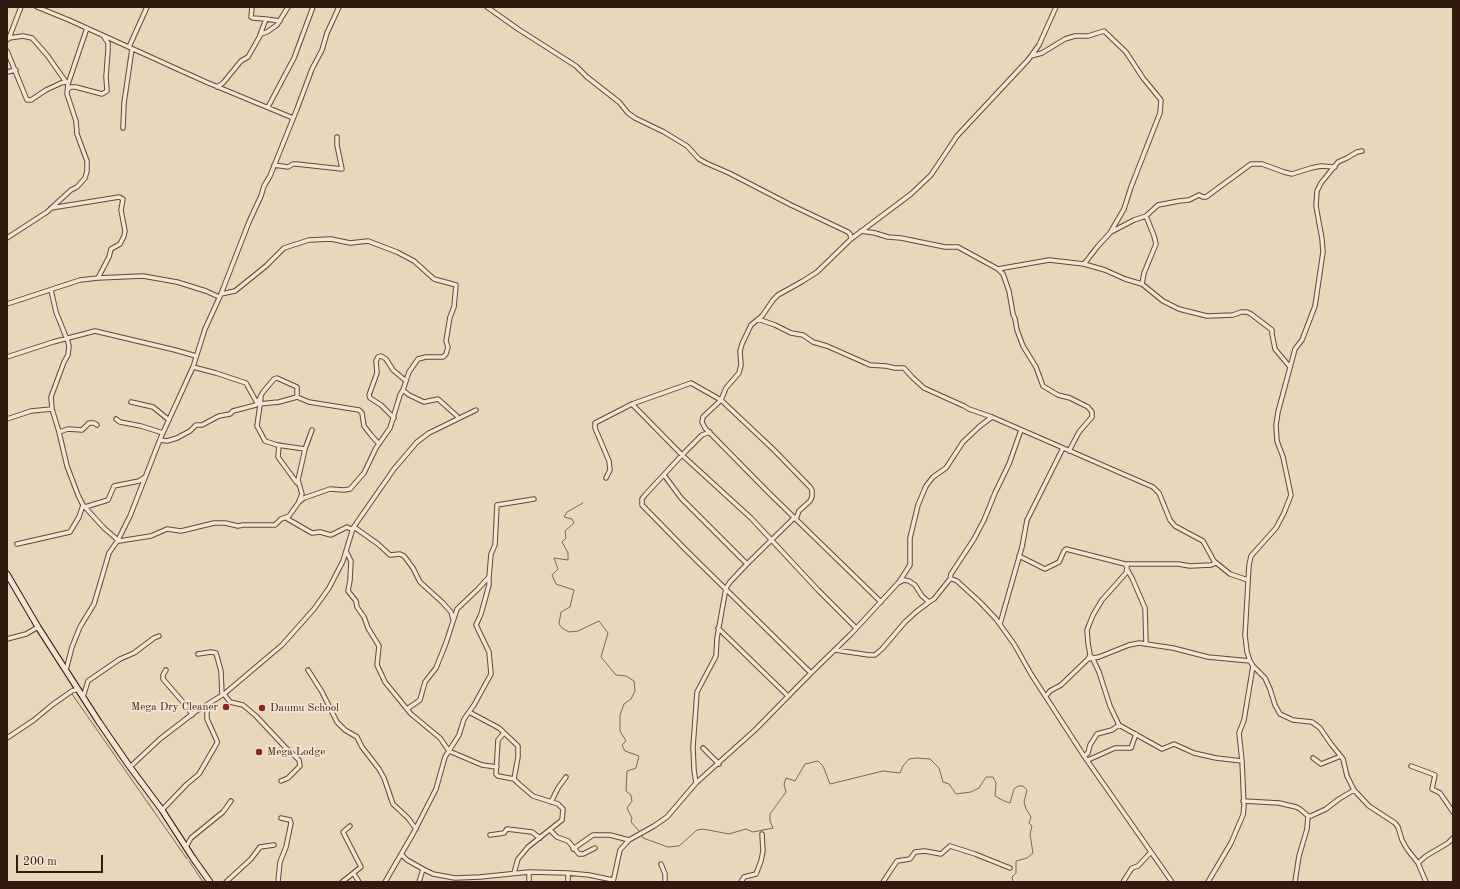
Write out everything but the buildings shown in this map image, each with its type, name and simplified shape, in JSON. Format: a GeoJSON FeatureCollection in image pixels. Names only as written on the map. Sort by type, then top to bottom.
{"type":"FeatureCollection","features":[{"type":"Feature","properties":{"kind":"main road"},"geometry":{"type":"LineString","coordinates":[[7,574],[38,627],[78,690],[130,767],[162,810],[210,882]]}},
{"type":"Feature","properties":{"kind":"street"},"geometry":{"type":"LineString","coordinates":[[8,39],[21,7]]}},
{"type":"Feature","properties":{"kind":"street"},"geometry":{"type":"LineString","coordinates":[[37,7],[217,87],[293,118]]}},
{"type":"Feature","properties":{"kind":"street"},"geometry":{"type":"LineString","coordinates":[[123,128],[131,48],[147,7]]}},
{"type":"Feature","properties":{"kind":"street"},"geometry":{"type":"LineString","coordinates":[[252,7],[251,17],[280,21]]}},
{"type":"Feature","properties":{"kind":"street"},"geometry":{"type":"LineString","coordinates":[[260,35],[277,25],[288,7]]}},
{"type":"Feature","properties":{"kind":"street"},"geometry":{"type":"LineString","coordinates":[[268,108],[294,58],[313,7]]}},
{"type":"Feature","properties":{"kind":"street"},"geometry":{"type":"LineString","coordinates":[[66,670],[72,647],[80,627],[94,604],[109,553],[118,540],[130,516],[160,440],[193,367],[205,329],[220,296],[249,220],[270,176],[312,69],[322,50],[327,34],[339,7],[334,7]]}},
{"type":"Feature","properties":{"kind":"street"},"geometry":{"type":"LineString","coordinates":[[487,7],[518,29],[576,66],[587,77],[619,102],[628,113],[635,118],[687,146],[699,159],[706,163],[724,170],[772,196],[849,233],[875,233],[888,237],[958,248],[998,270],[1003,274],[1010,291],[1012,314],[1016,319],[1017,330],[1023,346],[1036,367],[1043,386],[1058,395],[1070,398],[1088,408],[1092,412],[1092,417],[1079,432],[1069,451]]}},
{"type":"Feature","properties":{"kind":"street"},"geometry":{"type":"LineString","coordinates":[[881,602],[769,493],[703,425],[703,417],[722,400],[726,388],[739,370],[742,359],[740,351],[751,325],[762,316],[778,295],[817,272],[851,239],[918,188],[932,173],[957,136],[1040,45],[1056,7]]}},
{"type":"Feature","properties":{"kind":"street"},"geometry":{"type":"LineString","coordinates":[[217,87],[223,83],[241,62],[248,57],[260,35],[266,19]]}},
{"type":"Feature","properties":{"kind":"street"},"geometry":{"type":"LineString","coordinates":[[67,83],[87,28]]}},
{"type":"Feature","properties":{"kind":"street"},"geometry":{"type":"LineString","coordinates":[[1031,56],[1042,53],[1065,39],[1074,36],[1088,36],[1104,31],[1126,52],[1143,78],[1162,100],[1160,113],[1132,184],[1124,209],[1110,233],[1084,264]]}},
{"type":"Feature","properties":{"kind":"street"},"geometry":{"type":"LineString","coordinates":[[7,238],[48,212],[71,190],[77,187],[85,178],[87,171],[84,153],[78,141],[76,122],[67,94],[67,83],[47,55],[32,38],[23,36],[8,39]]}},
{"type":"Feature","properties":{"kind":"street"},"geometry":{"type":"LineString","coordinates":[[68,89],[71,87],[76,87],[102,94],[107,92],[108,43],[104,36]]}},
{"type":"Feature","properties":{"kind":"street"},"geometry":{"type":"LineString","coordinates":[[7,51],[28,101],[61,83],[67,83]]}},
{"type":"Feature","properties":{"kind":"street"},"geometry":{"type":"LineString","coordinates":[[7,72],[16,70]]}},
{"type":"Feature","properties":{"kind":"street"},"geometry":{"type":"LineString","coordinates":[[274,166],[288,167],[296,164],[342,169],[337,137]]}},
{"type":"Feature","properties":{"kind":"street"},"geometry":{"type":"LineString","coordinates":[[1362,151],[1340,160],[1317,190],[1316,206],[1322,239],[1322,252],[1315,306],[1302,340],[1295,349],[1278,412],[1276,434],[1291,495],[1276,528],[1251,556],[1249,564],[1245,635],[1247,652],[1250,661],[1265,678],[1280,714],[1287,718],[1312,722],[1320,728],[1341,756],[1347,776],[1354,790],[1369,806],[1395,823],[1407,849],[1418,864],[1426,882]]}},
{"type":"Feature","properties":{"kind":"street"},"geometry":{"type":"LineString","coordinates":[[1110,233],[1146,216],[1158,205],[1190,200],[1199,195],[1203,197],[1206,196],[1251,164],[1262,164],[1292,174],[1304,169],[1316,167],[1335,167]]}},
{"type":"Feature","properties":{"kind":"street"},"geometry":{"type":"LineString","coordinates":[[51,208],[113,198],[122,198],[121,212],[125,231],[124,236],[120,244],[111,249],[108,259],[98,278]]}},
{"type":"Feature","properties":{"kind":"street"},"geometry":{"type":"LineString","coordinates":[[1142,284],[1144,273],[1156,244],[1146,216]]}},
{"type":"Feature","properties":{"kind":"street"},"geometry":{"type":"LineString","coordinates":[[849,233],[851,239]]}},
{"type":"Feature","properties":{"kind":"street"},"geometry":{"type":"LineString","coordinates":[[7,304],[75,281],[98,278],[143,276],[161,278],[192,286],[220,296],[235,292],[266,266],[284,248],[309,240],[331,239],[345,243],[368,241],[397,252],[414,262],[434,279],[456,285],[454,307],[450,318],[446,341],[448,347],[446,354],[442,357],[426,357],[418,359],[410,369],[388,433],[379,444],[364,473],[350,488],[344,490],[330,489],[307,497],[299,502]]}},
{"type":"Feature","properties":{"kind":"street"},"geometry":{"type":"LineString","coordinates":[[998,270],[1049,260],[1084,264],[1142,284],[1164,301],[1179,309],[1206,316],[1233,315],[1245,312],[1251,314],[1272,330],[1275,349],[1290,367]]}},
{"type":"Feature","properties":{"kind":"street"},"geometry":{"type":"LineString","coordinates":[[1003,274],[1005,268]]}},
{"type":"Feature","properties":{"kind":"street"},"geometry":{"type":"LineString","coordinates":[[51,290],[56,312],[67,338],[69,352],[51,397],[52,409],[60,432],[67,466],[78,495],[84,506],[104,528],[118,540],[122,541],[151,536],[168,529],[181,531],[214,523],[225,523],[238,526],[275,525],[290,515],[299,502],[302,494],[298,484],[278,457],[279,446]]}},
{"type":"Feature","properties":{"kind":"street"},"geometry":{"type":"LineString","coordinates":[[758,319],[791,333],[803,335],[813,342],[827,346],[870,365],[904,368],[924,388],[969,409],[992,417],[1153,486],[1159,494],[1170,520],[1175,526],[1203,541],[1216,562],[1230,574],[1248,580]]}},
{"type":"Feature","properties":{"kind":"street"},"geometry":{"type":"LineString","coordinates":[[7,357],[67,338],[95,331],[196,356]]}},
{"type":"Feature","properties":{"kind":"street"},"geometry":{"type":"LineString","coordinates":[[394,418],[381,405],[370,398],[369,395],[377,373],[376,361],[378,357],[381,356],[386,359],[393,370],[406,381]]}},
{"type":"Feature","properties":{"kind":"street"},"geometry":{"type":"LineString","coordinates":[[193,367],[216,373],[246,384],[258,404]]}},
{"type":"Feature","properties":{"kind":"street"},"geometry":{"type":"LineString","coordinates":[[296,397],[297,387],[275,378],[263,392],[258,404],[258,430],[265,441],[279,446],[306,449]]}},
{"type":"Feature","properties":{"kind":"street"},"geometry":{"type":"LineString","coordinates":[[606,478],[610,470],[609,461],[594,424],[618,410],[688,383],[694,384],[722,400],[774,450],[812,490],[811,499],[799,511],[795,518],[747,564],[726,588],[718,628],[716,656],[697,692],[693,747],[696,783]]}},
{"type":"Feature","properties":{"kind":"street"},"geometry":{"type":"LineString","coordinates":[[403,390],[409,395],[424,402],[438,400],[457,416]]}},
{"type":"Feature","properties":{"kind":"street"},"geometry":{"type":"LineString","coordinates":[[160,440],[167,441],[177,438],[190,431],[196,425],[202,426],[219,416],[230,414],[233,411],[258,404],[279,402],[296,397],[309,402],[359,410],[362,413],[364,426],[379,444]]}},
{"type":"Feature","properties":{"kind":"street"},"geometry":{"type":"LineString","coordinates":[[131,402],[154,407],[169,420]]}},
{"type":"Feature","properties":{"kind":"street"},"geometry":{"type":"LineString","coordinates":[[632,404],[682,454],[751,518],[818,590],[856,628]]}},
{"type":"Feature","properties":{"kind":"street"},"geometry":{"type":"LineString","coordinates":[[7,419],[31,411],[52,409]]}},
{"type":"Feature","properties":{"kind":"street"},"geometry":{"type":"LineString","coordinates":[[130,767],[160,739],[223,694],[278,649],[314,609],[329,588],[343,561],[353,528],[394,469],[417,442],[429,433],[476,410]]}},
{"type":"Feature","properties":{"kind":"street"},"geometry":{"type":"LineString","coordinates":[[401,854],[407,860],[433,874],[456,878],[530,872],[589,875],[606,881],[613,881],[620,850],[629,840],[667,817],[696,783],[719,764],[835,650],[898,583],[910,565],[910,538],[918,505],[926,486],[946,468],[963,442],[992,417]]}},
{"type":"Feature","properties":{"kind":"street"},"geometry":{"type":"LineString","coordinates":[[116,419],[120,422],[141,426],[163,433]]}},
{"type":"Feature","properties":{"kind":"street"},"geometry":{"type":"LineString","coordinates":[[60,432],[68,429],[82,430],[89,423],[94,423],[97,425]]}},
{"type":"Feature","properties":{"kind":"street"},"geometry":{"type":"LineString","coordinates":[[298,484],[312,430]]}},
{"type":"Feature","properties":{"kind":"street"},"geometry":{"type":"LineString","coordinates":[[835,650],[875,655],[910,617],[934,599],[950,579],[950,574],[974,539],[984,520],[1009,464],[1021,430]]}},
{"type":"Feature","properties":{"kind":"street"},"geometry":{"type":"LineString","coordinates":[[710,432],[702,435],[682,454],[644,497],[642,505],[810,673]]}},
{"type":"Feature","properties":{"kind":"street"},"geometry":{"type":"LineString","coordinates":[[1000,624],[1022,547],[1027,520],[1063,448]]}},
{"type":"Feature","properties":{"kind":"street"},"geometry":{"type":"LineString","coordinates":[[664,475],[681,498],[747,564]]}},
{"type":"Feature","properties":{"kind":"street"},"geometry":{"type":"LineString","coordinates":[[84,506],[109,499],[114,486],[139,480],[145,476]]}},
{"type":"Feature","properties":{"kind":"street"},"geometry":{"type":"LineString","coordinates":[[385,882],[416,829],[436,789],[445,758],[459,736],[464,719],[477,699],[491,670],[489,652],[476,625],[481,614],[489,584],[491,554],[495,545],[497,505],[534,499]]}},
{"type":"Feature","properties":{"kind":"street"},"geometry":{"type":"LineString","coordinates":[[17,544],[68,533],[76,524],[84,506]]}},
{"type":"Feature","properties":{"kind":"street"},"geometry":{"type":"LineString","coordinates":[[286,518],[312,533],[320,532],[331,535],[347,527],[353,528],[378,544],[389,554],[400,554],[404,556],[414,568],[420,582],[451,612],[453,620]]}},
{"type":"Feature","properties":{"kind":"street"},"geometry":{"type":"LineString","coordinates":[[1019,556],[1045,569],[1059,562],[1066,549],[1125,564],[1178,564],[1190,566],[1211,565],[1216,562]]}},
{"type":"Feature","properties":{"kind":"street"},"geometry":{"type":"LineString","coordinates":[[346,551],[351,561],[348,591],[356,601],[357,607],[364,617],[368,628],[380,646],[377,665],[385,682],[414,717],[440,738],[449,751],[482,765],[497,767]]}},
{"type":"Feature","properties":{"kind":"street"},"geometry":{"type":"LineString","coordinates":[[1125,564],[1145,608],[1146,643]]}},
{"type":"Feature","properties":{"kind":"street"},"geometry":{"type":"LineString","coordinates":[[1127,569],[1123,578],[1102,600],[1093,615],[1087,630],[1090,657],[1099,672],[1110,706],[1119,725],[1162,749],[1174,744],[1194,753],[1216,758],[1242,761]]}},
{"type":"Feature","properties":{"kind":"street"},"geometry":{"type":"LineString","coordinates":[[407,709],[420,700],[425,682],[436,668],[457,609],[489,577]]}},
{"type":"Feature","properties":{"kind":"street"},"geometry":{"type":"LineString","coordinates":[[950,579],[957,582],[976,599],[1000,624],[1084,756],[1172,882]]}},
{"type":"Feature","properties":{"kind":"street"},"geometry":{"type":"LineString","coordinates":[[898,583],[904,580],[909,581],[915,585],[922,596],[929,602]]}},
{"type":"Feature","properties":{"kind":"street"},"geometry":{"type":"LineString","coordinates":[[7,639],[26,634],[38,627]]}},
{"type":"Feature","properties":{"kind":"street"},"geometry":{"type":"LineString","coordinates":[[718,628],[788,696]]}},
{"type":"Feature","properties":{"kind":"street"},"geometry":{"type":"LineString","coordinates":[[83,697],[88,681],[120,659],[134,653],[159,636]]}},
{"type":"Feature","properties":{"kind":"street"},"geometry":{"type":"LineString","coordinates":[[1046,696],[1050,691],[1061,685],[1090,657],[1129,644],[1146,643],[1199,655],[1250,661]]}},
{"type":"Feature","properties":{"kind":"street"},"geometry":{"type":"LineString","coordinates":[[198,654],[211,652],[216,653],[221,671],[223,694],[230,702],[242,705],[256,716],[284,747],[299,760],[300,766],[288,778],[281,781]]}},
{"type":"Feature","properties":{"kind":"street"},"geometry":{"type":"LineString","coordinates":[[1208,882],[1231,843],[1242,819],[1244,810],[1239,733],[1244,720],[1253,666]]}},
{"type":"Feature","properties":{"kind":"street"},"geometry":{"type":"LineString","coordinates":[[166,670],[164,679],[192,715]]}},
{"type":"Feature","properties":{"kind":"street"},"geometry":{"type":"LineString","coordinates":[[308,670],[322,692],[337,722],[357,737],[362,747],[382,774],[393,804],[408,818],[416,829]]}},
{"type":"Feature","properties":{"kind":"street"},"geometry":{"type":"LineString","coordinates":[[7,738],[34,720],[72,691],[78,690]]}},
{"type":"Feature","properties":{"kind":"street"},"geometry":{"type":"LineString","coordinates":[[162,810],[187,784],[199,774],[217,743],[207,719],[207,710],[205,706]]}},
{"type":"Feature","properties":{"kind":"street"},"geometry":{"type":"LineString","coordinates":[[469,712],[477,715],[504,733],[518,746],[518,757],[514,778]]}},
{"type":"Feature","properties":{"kind":"street"},"geometry":{"type":"LineString","coordinates":[[1084,756],[1088,753],[1090,745],[1097,734],[1112,730],[1119,725]]}},
{"type":"Feature","properties":{"kind":"street"},"geometry":{"type":"LineString","coordinates":[[504,733],[498,740],[497,776],[514,778],[533,796],[551,802],[563,809],[562,820],[528,847],[521,856],[514,873]]}},
{"type":"Feature","properties":{"kind":"street"},"geometry":{"type":"LineString","coordinates":[[1088,760],[1115,748],[1131,748],[1136,734]]}},
{"type":"Feature","properties":{"kind":"street"},"geometry":{"type":"LineString","coordinates":[[703,748],[719,764]]}},
{"type":"Feature","properties":{"kind":"street"},"geometry":{"type":"LineString","coordinates":[[1313,758],[1321,764],[1341,756]]}},
{"type":"Feature","properties":{"kind":"street"},"geometry":{"type":"LineString","coordinates":[[1411,766],[1435,775],[1432,789],[1440,794],[1453,812]]}},
{"type":"Feature","properties":{"kind":"street"},"geometry":{"type":"LineString","coordinates":[[551,802],[558,788],[566,777]]}},
{"type":"Feature","properties":{"kind":"street"},"geometry":{"type":"LineString","coordinates":[[1308,816],[1316,814],[1354,790]]}},
{"type":"Feature","properties":{"kind":"street"},"geometry":{"type":"LineString","coordinates":[[186,847],[191,838],[223,812],[231,800]]}},
{"type":"Feature","properties":{"kind":"street"},"geometry":{"type":"LineString","coordinates":[[1243,801],[1266,801],[1291,805],[1300,809],[1308,816]]}},
{"type":"Feature","properties":{"kind":"street"},"geometry":{"type":"LineString","coordinates":[[1295,882],[1298,856],[1307,829],[1308,816]]}},
{"type":"Feature","properties":{"kind":"street"},"geometry":{"type":"LineString","coordinates":[[278,882],[280,862],[286,847],[291,823],[290,820],[281,818]]}},
{"type":"Feature","properties":{"kind":"street"},"geometry":{"type":"LineString","coordinates":[[342,882],[354,874],[361,865],[342,832],[350,826]]}},
{"type":"Feature","properties":{"kind":"street"},"geometry":{"type":"LineString","coordinates":[[490,835],[504,833],[507,828],[532,832],[540,838]]}},
{"type":"Feature","properties":{"kind":"street"},"geometry":{"type":"LineString","coordinates":[[550,830],[557,837],[568,841],[575,852],[581,855],[595,848]]}},
{"type":"Feature","properties":{"kind":"street"},"geometry":{"type":"LineString","coordinates":[[741,882],[744,877],[756,874],[762,851],[762,834]]}},
{"type":"Feature","properties":{"kind":"street"},"geometry":{"type":"LineString","coordinates":[[573,849],[592,835],[610,835],[629,840]]}},
{"type":"Feature","properties":{"kind":"street"},"geometry":{"type":"LineString","coordinates":[[1418,864],[1426,856],[1453,838]]}},
{"type":"Feature","properties":{"kind":"street"},"geometry":{"type":"LineString","coordinates":[[226,882],[251,859],[260,847],[274,845]]}},
{"type":"Feature","properties":{"kind":"street"},"geometry":{"type":"LineString","coordinates":[[883,882],[897,861],[910,859],[915,852],[942,854],[950,846],[1010,868]]}},
{"type":"Feature","properties":{"kind":"street"},"geometry":{"type":"LineString","coordinates":[[1123,882],[1132,868],[1138,866],[1151,852]]}},
{"type":"Feature","properties":{"kind":"street"},"geometry":{"type":"LineString","coordinates":[[399,859],[407,860]]}},
{"type":"Feature","properties":{"kind":"street"},"geometry":{"type":"LineString","coordinates":[[660,864],[665,874],[665,882]]}},
{"type":"Feature","properties":{"kind":"street"},"geometry":{"type":"LineString","coordinates":[[419,882],[423,869]]}},
{"type":"Feature","properties":{"kind":"street"},"geometry":{"type":"LineString","coordinates":[[528,882],[530,872]]}},
{"type":"Feature","properties":{"kind":"street"},"geometry":{"type":"LineString","coordinates":[[568,873],[568,882]]}},
{"type":"Feature","properties":{"kind":"street"},"geometry":{"type":"LineString","coordinates":[[354,874],[359,882]]}},
{"type":"Feature","properties":{"kind":"waterway"},"geometry":{"type":"LineString","coordinates":[[583,503],[567,512],[564,517],[572,519],[574,523],[565,531],[566,538],[562,542],[568,553],[568,560],[554,558],[558,569],[552,575],[556,584],[574,590],[570,607],[561,612],[559,624],[562,628],[569,632],[578,631],[599,621],[608,633],[601,657],[616,675],[626,676],[634,681],[635,691],[631,699],[624,704],[620,715],[620,731],[626,741],[622,745],[625,751],[639,756],[636,768],[627,771],[626,791],[631,795],[632,801],[627,808],[632,818],[631,822],[640,832]]}},
{"type":"Feature","properties":{"kind":"waterway"},"geometry":{"type":"LineString","coordinates":[[72,694],[187,859]]}},
{"type":"Feature","properties":{"kind":"waterway"},"geometry":{"type":"LineString","coordinates":[[642,835],[643,838],[668,847],[679,846],[697,830],[703,829],[729,834],[746,829],[753,832],[773,828],[770,821],[770,814],[786,792],[784,784],[786,778],[795,781],[805,764],[818,761],[823,766],[830,784],[883,771],[900,773],[903,766],[909,759],[930,759],[939,768],[943,782],[949,784],[956,794],[971,792],[979,788],[986,777],[993,777],[996,783],[995,796],[1010,803],[1014,789],[1018,786],[1023,786],[1027,790],[1024,802],[1031,817],[1029,823],[1032,826],[1030,834],[1033,853],[1027,858],[1016,861],[1016,873],[1012,877],[1013,882]]}},
{"type":"Feature","properties":{"kind":"waterway"},"geometry":{"type":"LineString","coordinates":[[189,861],[203,882]]}},
{"type":"Feature","properties":{"kind":"place","name":"Mega Dry Cleaner"},"geometry":{"type":"Point","coordinates":[226,707]}},
{"type":"Feature","properties":{"kind":"place","name":"Daumu School"},"geometry":{"type":"Point","coordinates":[262,708]}},
{"type":"Feature","properties":{"kind":"place","name":"Mega Lodge"},"geometry":{"type":"Point","coordinates":[259,752]}}]}
